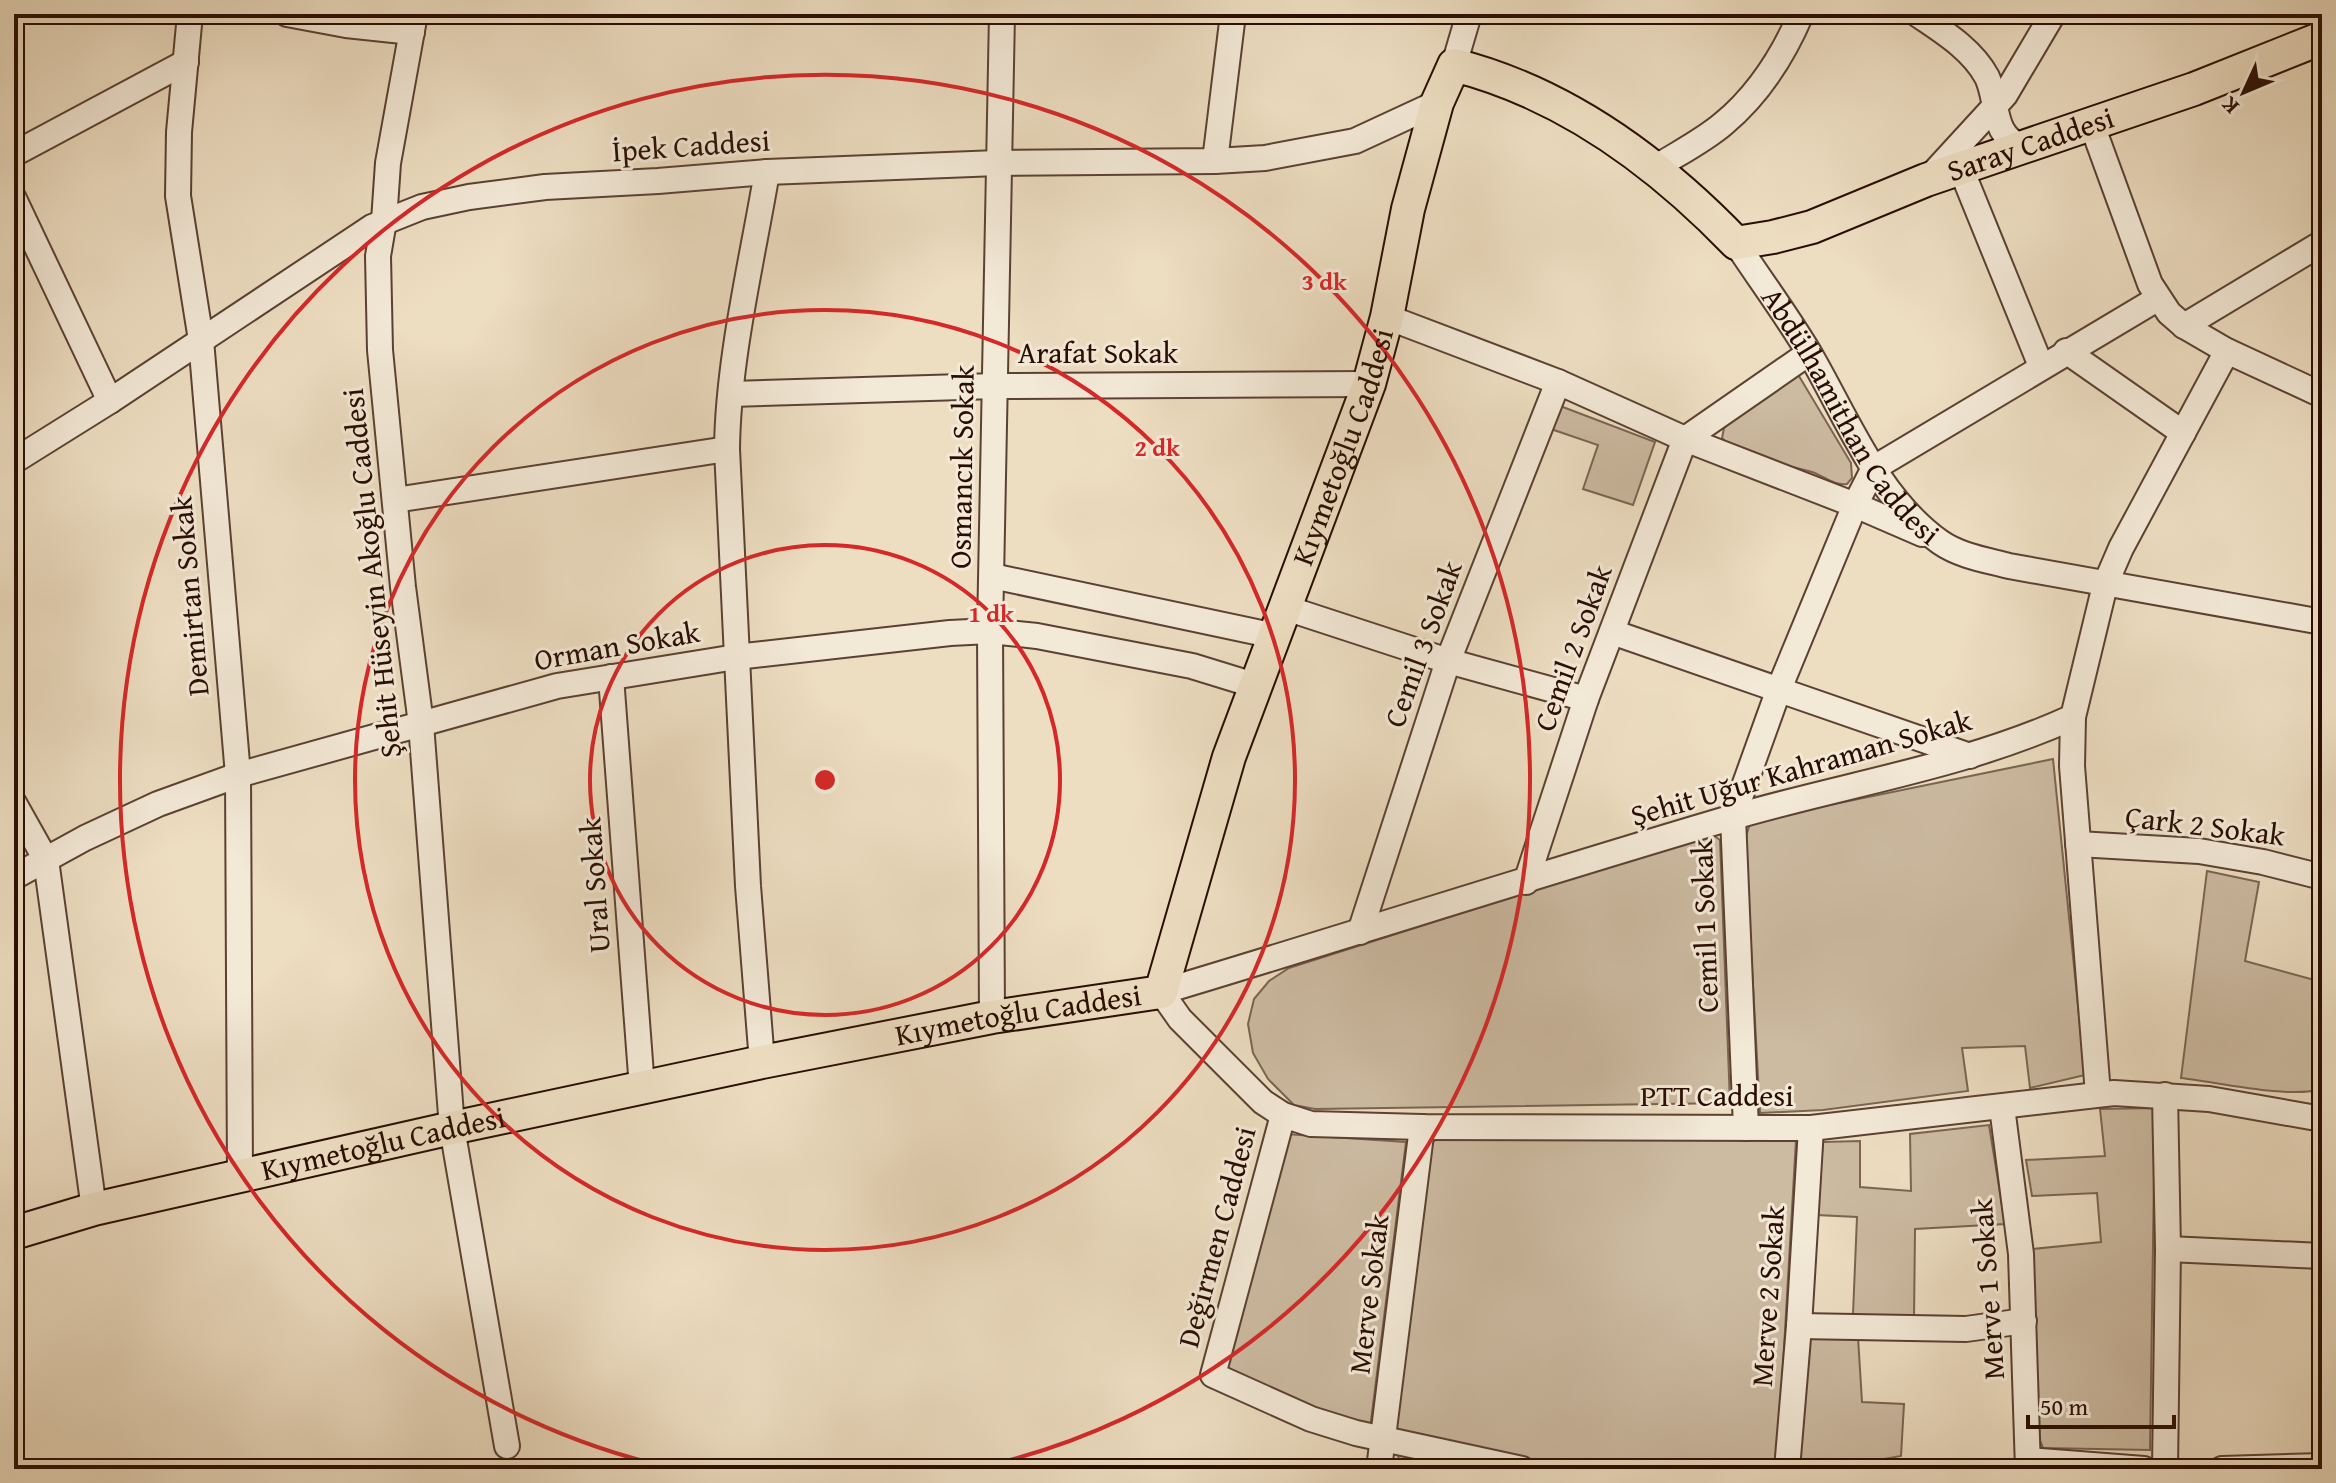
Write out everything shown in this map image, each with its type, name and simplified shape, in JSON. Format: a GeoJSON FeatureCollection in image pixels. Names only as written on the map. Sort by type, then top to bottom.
{"type":"FeatureCollection","features":[{"type":"Feature","properties":{"kind":"main road","name":"Saray Caddesi"},"geometry":{"type":"LineString","coordinates":[[1736,243],[1812,227],[1926,180],[2194,89],[2322,38]]}},
{"type":"Feature","properties":{"kind":"main road","name":"Kıymetoğlu Caddesi"},"geometry":{"type":"LineString","coordinates":[[14,1233],[94,1209],[762,1062],[992,1017],[1161,992],[1229,757],[1369,384],[1387,317],[1408,209],[1437,103],[1454,65]]}},
{"type":"Feature","properties":{"kind":"main road","name":"Abdülhamithan Caddesi"},"geometry":{"type":"LineString","coordinates":[[1454,65],[1514,83],[1566,109],[1625,146],[1710,216],[1736,243]]}},
{"type":"Feature","properties":{"kind":"street","name":"Demirtan Sokak"},"geometry":{"type":"LineString","coordinates":[[190,14],[179,132],[178,196],[201,340],[238,775],[240,1176]]}},
{"type":"Feature","properties":{"kind":"street"},"geometry":{"type":"LineString","coordinates":[[287,14],[346,25],[414,23]]}},
{"type":"Feature","properties":{"kind":"street","name":"Osmancık Sokak"},"geometry":{"type":"LineString","coordinates":[[992,1017],[990,631],[1002,14]]}},
{"type":"Feature","properties":{"kind":"street"},"geometry":{"type":"LineString","coordinates":[[1215,161],[1233,14]]}},
{"type":"Feature","properties":{"kind":"street","name":"Kıymetoğlu Caddesi"},"geometry":{"type":"LineString","coordinates":[[1454,65],[1469,14]]}},
{"type":"Feature","properties":{"kind":"street"},"geometry":{"type":"LineString","coordinates":[[1655,168],[1722,125],[1747,101],[1774,67],[1801,14]]}},
{"type":"Feature","properties":{"kind":"street"},"geometry":{"type":"LineString","coordinates":[[1917,14],[1959,44],[1974,60],[1986,77],[2000,129],[2012,143],[2022,147]]}},
{"type":"Feature","properties":{"kind":"street"},"geometry":{"type":"LineString","coordinates":[[1926,180],[1996,105],[2019,73],[2053,14]]}},
{"type":"Feature","properties":{"kind":"street","name":"Şehit Hüseyin Akoğlu Caddesi"},"geometry":{"type":"LineString","coordinates":[[414,23],[388,163],[378,256],[380,350],[403,587],[421,724],[452,1128],[507,1446]]}},
{"type":"Feature","properties":{"kind":"street"},"geometry":{"type":"LineString","coordinates":[[14,154],[186,62]]}},
{"type":"Feature","properties":{"kind":"street","name":"İpek Caddesi"},"geometry":{"type":"LineString","coordinates":[[14,461],[384,221],[422,207],[545,187],[767,172],[998,163],[1265,158],[1355,141],[1437,103]]}},
{"type":"Feature","properties":{"kind":"street"},"geometry":{"type":"LineString","coordinates":[[2092,125],[2157,299],[2184,326],[2227,351],[2322,395]]}},
{"type":"Feature","properties":{"kind":"street"},"geometry":{"type":"LineString","coordinates":[[1961,169],[2041,366]]}},
{"type":"Feature","properties":{"kind":"street"},"geometry":{"type":"LineString","coordinates":[[762,1062],[748,886],[727,449],[731,394],[767,172]]}},
{"type":"Feature","properties":{"kind":"street"},"geometry":{"type":"LineString","coordinates":[[14,199],[110,401]]}},
{"type":"Feature","properties":{"kind":"street","name":"Abdülhamithan Caddesi"},"geometry":{"type":"LineString","coordinates":[[1736,243],[1809,353],[1874,468],[1897,502],[1942,543],[1970,556],[2009,566],[2322,622]]}},
{"type":"Feature","properties":{"kind":"street"},"geometry":{"type":"LineString","coordinates":[[2184,326],[2322,243]]}},
{"type":"Feature","properties":{"kind":"street"},"geometry":{"type":"LineString","coordinates":[[1874,468],[2157,299]]}},
{"type":"Feature","properties":{"kind":"street"},"geometry":{"type":"LineString","coordinates":[[1387,317],[1558,382],[1685,439],[1855,505],[1942,543]]}},
{"type":"Feature","properties":{"kind":"street"},"geometry":{"type":"LineString","coordinates":[[2066,351],[2183,433]]}},
{"type":"Feature","properties":{"kind":"street"},"geometry":{"type":"LineString","coordinates":[[2098,1094],[2072,766],[2073,717],[2105,585],[2121,548],[2227,351]]}},
{"type":"Feature","properties":{"kind":"street"},"geometry":{"type":"LineString","coordinates":[[1685,439],[1809,353]]}},
{"type":"Feature","properties":{"kind":"street","name":"Cemil 3 Sokak"},"geometry":{"type":"LineString","coordinates":[[1360,932],[1448,661],[1558,382]]}},
{"type":"Feature","properties":{"kind":"street","name":"Arafat Sokak"},"geometry":{"type":"LineString","coordinates":[[731,394],[996,386],[1369,384]]}},
{"type":"Feature","properties":{"kind":"street","name":"Cemil 2 Sokak"},"geometry":{"type":"LineString","coordinates":[[1526,882],[1586,699],[1685,439]]}},
{"type":"Feature","properties":{"kind":"street"},"geometry":{"type":"LineString","coordinates":[[395,500],[727,449]]}},
{"type":"Feature","properties":{"kind":"street","name":"Cemil 1 Sokak"},"geometry":{"type":"LineString","coordinates":[[1746,1128],[1733,817],[1779,689],[1855,505],[1874,468]]}},
{"type":"Feature","properties":{"kind":"street"},"geometry":{"type":"LineString","coordinates":[[992,576],[1280,622],[1448,661],[1586,699]]}},
{"type":"Feature","properties":{"kind":"street","name":"Orman Sokak"},"geometry":{"type":"LineString","coordinates":[[14,877],[85,838],[158,804],[238,775],[557,686],[736,657],[990,631],[1037,636],[1192,666],[1257,686]]}},
{"type":"Feature","properties":{"kind":"street"},"geometry":{"type":"LineString","coordinates":[[1612,632],[1970,756]]}},
{"type":"Feature","properties":{"kind":"street","name":"Ural Sokak"},"geometry":{"type":"LineString","coordinates":[[611,677],[642,1088]]}},
{"type":"Feature","properties":{"kind":"street","name":"Şehit Uğur Kahraman Sokak"},"geometry":{"type":"LineString","coordinates":[[1161,992],[1733,817],[1970,756],[2034,735],[2073,717]]}},
{"type":"Feature","properties":{"kind":"street"},"geometry":{"type":"LineString","coordinates":[[14,803],[46,860],[94,1209]]}},
{"type":"Feature","properties":{"kind":"street","name":"Çark 2 Sokak"},"geometry":{"type":"LineString","coordinates":[[2078,844],[2199,851],[2263,862],[2322,877]]}},
{"type":"Feature","properties":{"kind":"street","name":"PTT Caddesi"},"geometry":{"type":"LineString","coordinates":[[1161,992],[1180,1019],[1263,1102],[1283,1115],[1311,1124],[1811,1128],[2098,1094],[2209,1099],[2322,1119]]}},
{"type":"Feature","properties":{"kind":"street"},"geometry":{"type":"LineString","coordinates":[[2165,1095],[2168,1249],[2165,1469]]}},
{"type":"Feature","properties":{"kind":"street","name":"Merve 1 Sokak"},"geometry":{"type":"LineString","coordinates":[[2002,1107],[2018,1220],[2028,1465]]}},
{"type":"Feature","properties":{"kind":"street","name":"Değirmen Caddesi"},"geometry":{"type":"LineString","coordinates":[[1283,1115],[1213,1375],[1311,1419],[1382,1440]]}},
{"type":"Feature","properties":{"kind":"street","name":"Merve Sokak"},"geometry":{"type":"LineString","coordinates":[[1379,1469],[1422,1127]]}},
{"type":"Feature","properties":{"kind":"street","name":"Merve 2 Sokak"},"geometry":{"type":"LineString","coordinates":[[1787,1469],[1811,1128]]}},
{"type":"Feature","properties":{"kind":"street"},"geometry":{"type":"LineString","coordinates":[[2168,1249],[2322,1256]]}},
{"type":"Feature","properties":{"kind":"street"},"geometry":{"type":"LineString","coordinates":[[1799,1326],[1966,1329],[2024,1321]]}},
{"type":"Feature","properties":{"kind":"street"},"geometry":{"type":"LineString","coordinates":[[1382,1440],[1522,1469]]}},
{"type":"Feature","properties":{"kind":"street"},"geometry":{"type":"LineString","coordinates":[[2028,1465],[2144,1469]]}},
{"type":"Feature","properties":{"kind":"street"},"geometry":{"type":"LineString","coordinates":[[2222,1469],[2322,1466]]}},
{"type":"Feature","properties":{"kind":"shaded area"},"geometry":{"type":"Polygon","coordinates":[[[1796,371],[1851,463],[1852,478],[1847,484],[1838,484],[1812,472],[1741,452],[1722,438],[1724,428],[1732,420],[1796,371]]]}},
{"type":"Feature","properties":{"kind":"shaded area"},"geometry":{"type":"Polygon","coordinates":[[[1555,404],[1655,442],[1633,505],[1583,489],[1598,445],[1548,428],[1555,404]]]}},
{"type":"Feature","properties":{"kind":"shaded area"},"geometry":{"type":"Polygon","coordinates":[[[2053,759],[2085,1075],[2030,1088],[2025,1046],[1962,1048],[1968,1091],[1823,1110],[1760,1113],[1745,839],[1751,821],[2053,759]]]}},
{"type":"Feature","properties":{"kind":"shaded area"},"geometry":{"type":"Polygon","coordinates":[[[1713,835],[1720,840],[1730,1103],[1315,1109],[1294,1105],[1268,1079],[1253,1053],[1248,1024],[1254,999],[1269,981],[1289,968],[1713,835]]]}},
{"type":"Feature","properties":{"kind":"shaded area"},"geometry":{"type":"Polygon","coordinates":[[[2207,871],[2259,882],[2245,961],[2322,982],[2322,1089],[2308,1092],[2272,1091],[2181,1078],[2207,871]]]}},
{"type":"Feature","properties":{"kind":"shaded area"},"geometry":{"type":"Polygon","coordinates":[[[2155,1108],[2150,1450],[2043,1448],[2036,1431],[2033,1249],[2101,1242],[2097,1193],[2032,1196],[2026,1160],[2105,1156],[2100,1109],[2155,1108]]]}},
{"type":"Feature","properties":{"kind":"shaded area"},"geometry":{"type":"Polygon","coordinates":[[[1989,1125],[2005,1224],[1915,1229],[1914,1320],[1853,1314],[1857,1217],[1817,1215],[1823,1142],[1860,1141],[1860,1187],[1911,1191],[1910,1134],[1989,1125]]]}},
{"type":"Feature","properties":{"kind":"shaded area"},"geometry":{"type":"Polygon","coordinates":[[[1285,1134],[1406,1142],[1370,1429],[1340,1423],[1225,1371],[1285,1134]]]}},
{"type":"Feature","properties":{"kind":"shaded area"},"geometry":{"type":"Polygon","coordinates":[[[1435,1140],[1796,1140],[1777,1469],[1567,1469],[1395,1433],[1424,1152],[1435,1140]]]}},
{"type":"Feature","properties":{"kind":"shaded area"},"geometry":{"type":"Polygon","coordinates":[[[1800,1335],[1858,1337],[1862,1402],[1904,1404],[1901,1456],[1828,1469],[1795,1469],[1800,1335]]]}},
{"type":"Feature","properties":{"kind":"shaded area"},"geometry":{"type":"Polygon","coordinates":[[[1399,1453],[1472,1469],[1397,1469],[1399,1453]]]}}]}
